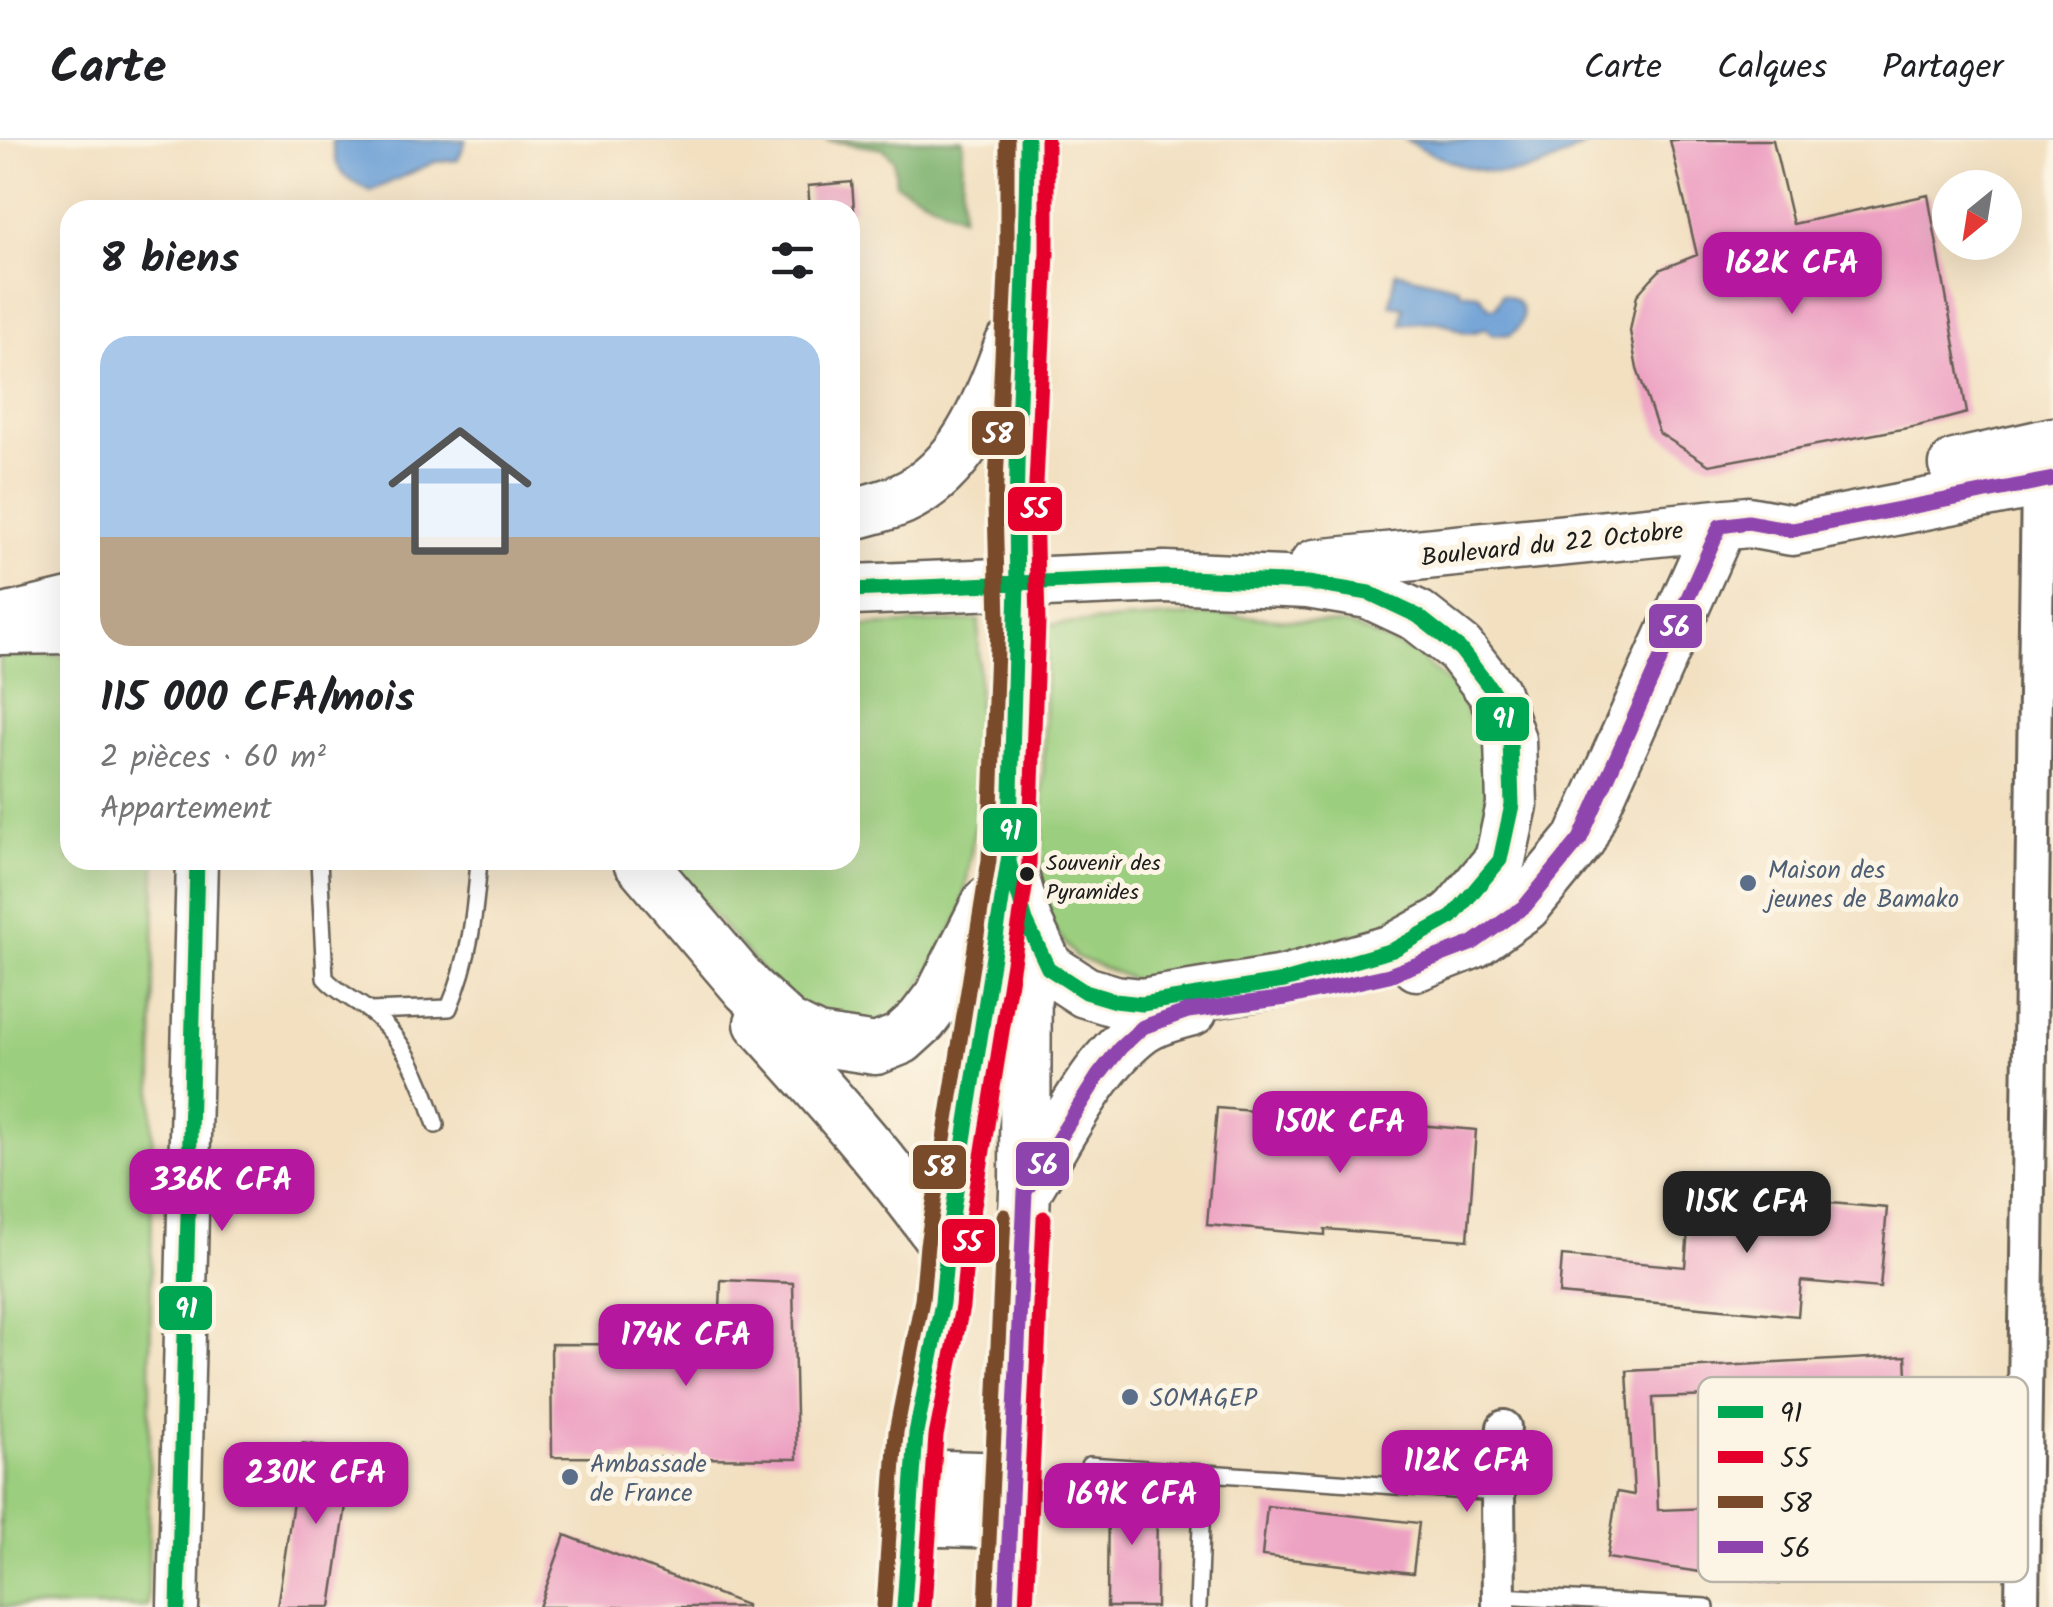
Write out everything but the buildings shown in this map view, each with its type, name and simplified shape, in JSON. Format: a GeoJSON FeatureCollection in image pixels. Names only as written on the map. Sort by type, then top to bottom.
{"type":"FeatureCollection","features":[{"type":"Feature","properties":{"kind":"main road"},"geometry":{"type":"LineString","coordinates":[[904,1607],[916,1433],[942,1303],[947,1248],[1009,862],[1018,622],[1015,506],[1027,140]]}},
{"type":"Feature","properties":{"kind":"main road"},"geometry":{"type":"LineString","coordinates":[[860,513],[903,499],[938,476],[972,435],[1010,347],[1024,272]]}},
{"type":"Feature","properties":{"kind":"main road","name":"Boulevard du 22 Octobre"},"geometry":{"type":"LineString","coordinates":[[1165,577],[1511,548],[1734,524],[1787,502],[2048,469]]}},
{"type":"Feature","properties":{"kind":"main road"},"geometry":{"type":"LineString","coordinates":[[1025,1192],[1098,1076],[1143,1027],[1188,1010],[1286,998],[1389,975],[1473,943],[1525,906],[1580,839],[1734,524]]}},
{"type":"Feature","properties":{"kind":"main road"},"geometry":{"type":"LineString","coordinates":[[860,590],[1165,577],[1308,583],[1368,593],[1418,616],[1460,648],[1494,693],[1510,740],[1512,805],[1500,860],[1452,917],[1393,950],[1284,981],[1142,1004],[1085,992],[1048,968],[1026,921],[1009,862]]}},
{"type":"Feature","properties":{"kind":"main road"},"geometry":{"type":"LineString","coordinates":[[0,622],[60,607]]}},
{"type":"Feature","properties":{"kind":"main road"},"geometry":{"type":"LineString","coordinates":[[647,870],[748,989],[786,1024],[816,1040],[876,1049],[901,1039],[922,1020],[941,994],[1009,862]]}},
{"type":"Feature","properties":{"kind":"main road"},"geometry":{"type":"LineString","coordinates":[[621,870],[824,1094],[915,1203],[947,1248]]}},
{"type":"Feature","properties":{"kind":"main road"},"geometry":{"type":"LineString","coordinates":[[1006,1607],[1025,1192],[1026,921]]}},
{"type":"Feature","properties":{"kind":"main road"},"geometry":{"type":"LineString","coordinates":[[911,1497],[1009,1501]]}},
{"type":"Feature","properties":{"kind":"street"},"geometry":{"type":"LineString","coordinates":[[2027,1377],[2048,469]]}},
{"type":"Feature","properties":{"kind":"street"},"geometry":{"type":"LineString","coordinates":[[0,634],[60,634]]}},
{"type":"Feature","properties":{"kind":"street"},"geometry":{"type":"LineString","coordinates":[[178,1607],[197,870]]}},
{"type":"Feature","properties":{"kind":"street"},"geometry":{"type":"LineString","coordinates":[[1499,1602],[1498,1493],[1504,1426]]}},
{"type":"Feature","properties":{"kind":"street"},"geometry":{"type":"LineString","coordinates":[[2022,1607],[2023,1582]]}},
{"type":"Feature","properties":{"kind":"lane"},"geometry":{"type":"LineString","coordinates":[[320,870],[325,978],[338,992],[370,1011],[406,1050],[436,1125]]}},
{"type":"Feature","properties":{"kind":"lane"},"geometry":{"type":"LineString","coordinates":[[370,1011],[449,1008],[462,977],[473,930],[477,870]]}},
{"type":"Feature","properties":{"kind":"lane"},"geometry":{"type":"LineString","coordinates":[[1009,1501],[1089,1496],[1089,1465],[1498,1493]]}},
{"type":"Feature","properties":{"kind":"lane"},"geometry":{"type":"LineString","coordinates":[[1198,1607],[1203,1473]]}},
{"type":"Feature","properties":{"kind":"lane"},"geometry":{"type":"LineString","coordinates":[[1499,1602],[1706,1607]]}},
{"type":"Feature","properties":{"kind":"green space"},"geometry":{"type":"Polygon","coordinates":[[[826,140],[963,140],[962,217],[896,184],[894,160],[884,149],[826,140]]]}},
{"type":"Feature","properties":{"kind":"green space"},"geometry":{"type":"Polygon","coordinates":[[[1217,614],[1349,625],[1414,653],[1458,691],[1488,764],[1485,847],[1437,909],[1281,966],[1142,983],[1076,957],[1052,927],[1040,893],[1047,625],[1217,614]]]}},
{"type":"Feature","properties":{"kind":"green space"},"geometry":{"type":"Polygon","coordinates":[[[979,620],[977,814],[962,912],[904,1016],[867,1036],[793,1006],[674,870],[860,870],[860,626],[979,620]]]}},
{"type":"Feature","properties":{"kind":"green space"},"geometry":{"type":"Polygon","coordinates":[[[0,655],[60,656],[60,870],[155,870],[148,1607],[0,1607],[0,655]]]}},
{"type":"Feature","properties":{"kind":"water"},"geometry":{"type":"Polygon","coordinates":[[[332,140],[466,140],[458,160],[435,162],[371,191],[342,173],[332,140]]]}},
{"type":"Feature","properties":{"kind":"water"},"geometry":{"type":"Polygon","coordinates":[[[1406,140],[1595,140],[1546,165],[1510,173],[1456,164],[1406,140]]]}},
{"type":"Feature","properties":{"kind":"water"},"geometry":{"type":"Polygon","coordinates":[[[1396,272],[1478,294],[1490,308],[1496,307],[1502,294],[1510,297],[1520,305],[1520,323],[1510,335],[1491,334],[1485,328],[1469,333],[1437,322],[1401,324],[1404,307],[1390,305],[1396,272]]]}},
{"type":"Feature","properties":{"kind":"transit line","name":"58"},"geometry":{"type":"LineString","coordinates":[[884,1606],[896,1432],[922,1300],[927,1245],[989,860],[998,622],[995,504],[1007,252],[1007,140]]}},
{"type":"Feature","properties":{"kind":"transit line","name":"91"},"geometry":{"type":"LineString","coordinates":[[1017,583],[1027,140]]}},
{"type":"Feature","properties":{"kind":"transit line","name":"55"},"geometry":{"type":"LineString","coordinates":[[924,1607],[936,1436],[962,1307],[967,1250],[1029,863],[1038,623],[1035,505],[1047,253],[1047,140]]}},
{"type":"Feature","properties":{"kind":"transit line","name":"56"},"geometry":{"type":"LineString","coordinates":[[1006,1607],[1025,1192],[1120,1048],[1143,1027],[1188,1011],[1286,998],[1389,975],[1473,943],[1525,906],[1580,839],[1720,526],[1748,522],[1792,530],[2053,479]]}},
{"type":"Feature","properties":{"kind":"transit line","name":"91"},"geometry":{"type":"LineString","coordinates":[[1165,577],[1308,583],[1369,593],[1418,616],[1460,649],[1494,693],[1510,740],[1512,805],[1500,860],[1452,917],[1393,950],[1284,981],[1142,1004],[1085,992],[1048,968],[1026,921],[1009,862],[1017,583],[1165,577]]}},
{"type":"Feature","properties":{"kind":"transit line","name":"91"},"geometry":{"type":"LineString","coordinates":[[860,590],[1017,583]]}},
{"type":"Feature","properties":{"kind":"transit line","name":"91"},"geometry":{"type":"LineString","coordinates":[[904,1607],[916,1433],[942,1303],[947,1248],[1009,855]]}},
{"type":"Feature","properties":{"kind":"transit line","name":"91"},"geometry":{"type":"LineString","coordinates":[[178,1607],[197,870]]}},
{"type":"Feature","properties":{"kind":"transit line","name":"58"},"geometry":{"type":"LineString","coordinates":[[986,1606],[1004,1216]]}},
{"type":"Feature","properties":{"kind":"transit line","name":"55"},"geometry":{"type":"LineString","coordinates":[[1026,1607],[1044,1218]]}},
{"type":"Feature","properties":{"kind":"place","name":"Souvenir des Pyramides"},"geometry":{"type":"Point","coordinates":[1027,874]}},
{"type":"Feature","properties":{"kind":"place","name":"Maison des jeunes de Bamako"},"geometry":{"type":"Point","coordinates":[1748,883]}},
{"type":"Feature","properties":{"kind":"place","name":"SOMAGEP"},"geometry":{"type":"Point","coordinates":[1130,1397]}},
{"type":"Feature","properties":{"kind":"place","name":"Ambassade de France"},"geometry":{"type":"Point","coordinates":[570,1477]}}]}
